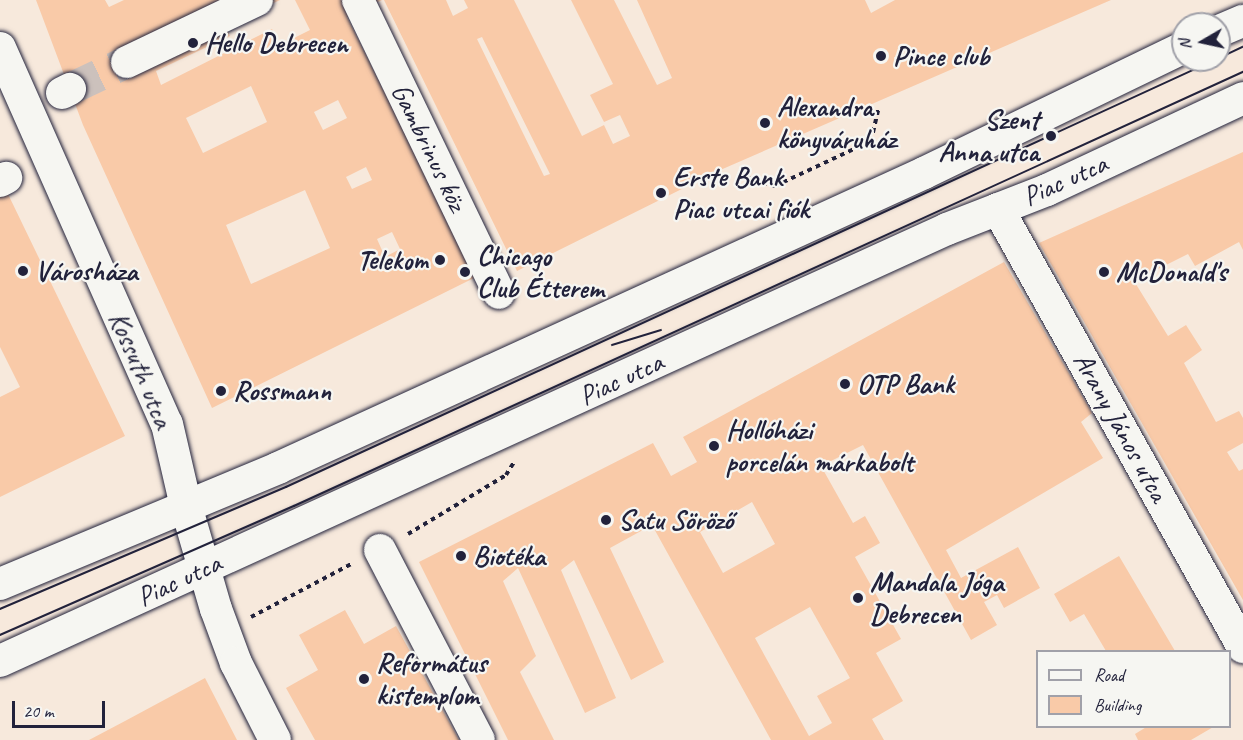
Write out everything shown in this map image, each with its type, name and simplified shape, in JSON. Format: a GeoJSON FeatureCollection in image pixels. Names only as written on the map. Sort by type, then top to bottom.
{"type":"FeatureCollection","features":[{"type":"Feature","properties":{"kind":"street"},"geometry":{"type":"LineString","coordinates":[[127,62],[257,0]]}},
{"type":"Feature","properties":{"kind":"street","name":"Gambrinus köz"},"geometry":{"type":"LineString","coordinates":[[358,0],[500,293]]}},
{"type":"Feature","properties":{"kind":"street","name":"Kossuth utca"},"geometry":{"type":"LineString","coordinates":[[0,48],[167,424],[186,506],[236,663],[274,740]]}},
{"type":"Feature","properties":{"kind":"street"},"geometry":{"type":"LineString","coordinates":[[0,584],[278,468],[924,173],[1171,54]]}},
{"type":"Feature","properties":{"kind":"street","name":"Piac utca"},"geometry":{"type":"LineString","coordinates":[[0,661],[1243,98]]}},
{"type":"Feature","properties":{"kind":"street","name":"Arany János utca"},"geometry":{"type":"LineString","coordinates":[[998,208],[1243,647]]}},
{"type":"Feature","properties":{"kind":"street"},"geometry":{"type":"LineString","coordinates":[[386,562],[479,739]]}},
{"type":"Feature","properties":{"kind":"path"},"geometry":{"type":"LineString","coordinates":[[737,175],[775,186],[871,141],[878,110]]}},
{"type":"Feature","properties":{"kind":"building"},"geometry":{"type":"Polygon","coordinates":[[[36,0],[105,0],[109,7],[124,0],[280,0],[225,26],[230,36],[156,71],[161,85],[272,29],[280,45],[310,30],[295,0],[382,0],[347,17],[476,277],[212,408],[83,125],[36,0]],[[251,86],[186,118],[203,153],[267,122],[251,86]],[[338,100],[314,112],[323,130],[347,118],[338,100]],[[366,167],[346,177],[352,189],[372,180],[366,167]],[[305,190],[226,225],[251,284],[330,248],[305,190]],[[392,232],[377,239],[385,257],[400,249],[392,232]]]}},
{"type":"Feature","properties":{"kind":"building"},"geometry":{"type":"Polygon","coordinates":[[[384,0],[446,0],[453,16],[468,8],[464,0],[514,0],[582,136],[604,125],[613,144],[630,136],[620,115],[604,122],[590,95],[613,84],[571,0],[614,0],[657,85],[672,78],[637,0],[865,0],[871,13],[895,0],[1111,0],[718,171],[517,271],[384,0]],[[482,37],[477,39],[544,176],[550,174],[482,37]]]}},
{"type":"Feature","properties":{"kind":"building"},"geometry":{"type":"Polygon","coordinates":[[[1243,152],[1243,250],[1239,242],[1195,266],[1188,254],[1134,281],[1168,336],[1186,325],[1202,350],[1184,363],[1216,422],[1239,411],[1243,418],[1243,443],[1227,452],[1239,471],[1243,469],[1243,600],[1039,243],[1243,152]]]}},
{"type":"Feature","properties":{"kind":"building","name":"Városháza"},"geometry":{"type":"Polygon","coordinates":[[[7,192],[125,436],[0,497],[0,397],[20,387],[0,347],[0,196],[7,192]]]}},
{"type":"Feature","properties":{"kind":"building"},"geometry":{"type":"Polygon","coordinates":[[[1004,262],[1092,413],[1081,422],[1103,458],[946,550],[961,578],[1018,547],[1040,588],[1004,608],[997,595],[984,602],[997,625],[971,640],[863,445],[821,466],[853,523],[865,516],[880,543],[855,557],[901,639],[876,653],[903,701],[872,719],[884,740],[771,740],[652,525],[610,548],[664,662],[631,680],[574,560],[561,570],[616,698],[585,713],[518,568],[503,581],[536,656],[520,672],[554,740],[508,740],[419,562],[653,443],[671,476],[697,462],[683,437],[1004,262]],[[752,502],[700,532],[723,573],[775,544],[752,502]],[[810,607],[755,638],[809,736],[832,723],[817,696],[850,678],[810,607]]]}},
{"type":"Feature","properties":{"kind":"building"},"geometry":{"type":"Polygon","coordinates":[[[1119,556],[1174,650],[1105,650],[1084,614],[1070,622],[1054,594],[1119,556]]]}},
{"type":"Feature","properties":{"kind":"building","name":"Református kistemplom"},"geometry":{"type":"Polygon","coordinates":[[[345,610],[364,644],[396,626],[459,740],[315,740],[286,688],[318,670],[299,635],[345,610]]]}},
{"type":"Feature","properties":{"kind":"building"},"geometry":{"type":"Polygon","coordinates":[[[205,678],[237,740],[89,740],[125,721],[205,678]]]}},
{"type":"Feature","properties":{"kind":"building"},"geometry":{"type":"Polygon","coordinates":[[[1145,728],[1212,728],[1191,740],[1138,740],[1135,734],[1145,728]]]}},
{"type":"Feature","properties":{"kind":"tunnel"},"geometry":{"type":"LineString","coordinates":[[70,89],[127,62]]}},
{"type":"Feature","properties":{"kind":"tram line"},"geometry":{"type":"LineString","coordinates":[[1231,52],[1243,47]]}},
{"type":"Feature","properties":{"kind":"tram line"},"geometry":{"type":"LineString","coordinates":[[0,609],[286,487],[1189,72]]}},
{"type":"Feature","properties":{"kind":"tram line"},"geometry":{"type":"LineString","coordinates":[[0,635],[294,506],[1243,72]]}},
{"type":"Feature","properties":{"kind":"tram line"},"geometry":{"type":"LineString","coordinates":[[612,345],[661,330]]}},
{"type":"Feature","properties":{"kind":"place","name":"Hello Debrecen"},"geometry":{"type":"Point","coordinates":[193,43]}},
{"type":"Feature","properties":{"kind":"place","name":"Pince club"},"geometry":{"type":"Point","coordinates":[881,56]}},
{"type":"Feature","properties":{"kind":"place","name":"Alexandra könyváruház"},"geometry":{"type":"Point","coordinates":[765,123]}},
{"type":"Feature","properties":{"kind":"place","name":"Szent Anna utca"},"geometry":{"type":"Point","coordinates":[1051,136]}},
{"type":"Feature","properties":{"kind":"place","name":"Erste Bank Piac utcai fiók"},"geometry":{"type":"Point","coordinates":[661,193]}},
{"type":"Feature","properties":{"kind":"place","name":"Telekom"},"geometry":{"type":"Point","coordinates":[440,260]}},
{"type":"Feature","properties":{"kind":"place","name":"Városháza"},"geometry":{"type":"Point","coordinates":[23,271]}},
{"type":"Feature","properties":{"kind":"place","name":"Chicago Club Étterem"},"geometry":{"type":"Point","coordinates":[465,272]}},
{"type":"Feature","properties":{"kind":"place","name":"McDonald's"},"geometry":{"type":"Point","coordinates":[1104,272]}},
{"type":"Feature","properties":{"kind":"place","name":"OTP Bank"},"geometry":{"type":"Point","coordinates":[845,384]}},
{"type":"Feature","properties":{"kind":"place","name":"Rossmann"},"geometry":{"type":"Point","coordinates":[221,391]}},
{"type":"Feature","properties":{"kind":"place","name":"Hollóházi porcelán márkabolt"},"geometry":{"type":"Point","coordinates":[714,446]}},
{"type":"Feature","properties":{"kind":"place","name":"Satu Söröző"},"geometry":{"type":"Point","coordinates":[606,520]}},
{"type":"Feature","properties":{"kind":"place","name":"Biotéka"},"geometry":{"type":"Point","coordinates":[461,556]}},
{"type":"Feature","properties":{"kind":"place","name":"Mandala Jóga Debrecen"},"geometry":{"type":"Point","coordinates":[858,598]}},
{"type":"Feature","properties":{"kind":"place","name":"Református kistemplom"},"geometry":{"type":"Point","coordinates":[364,679]}}]}
